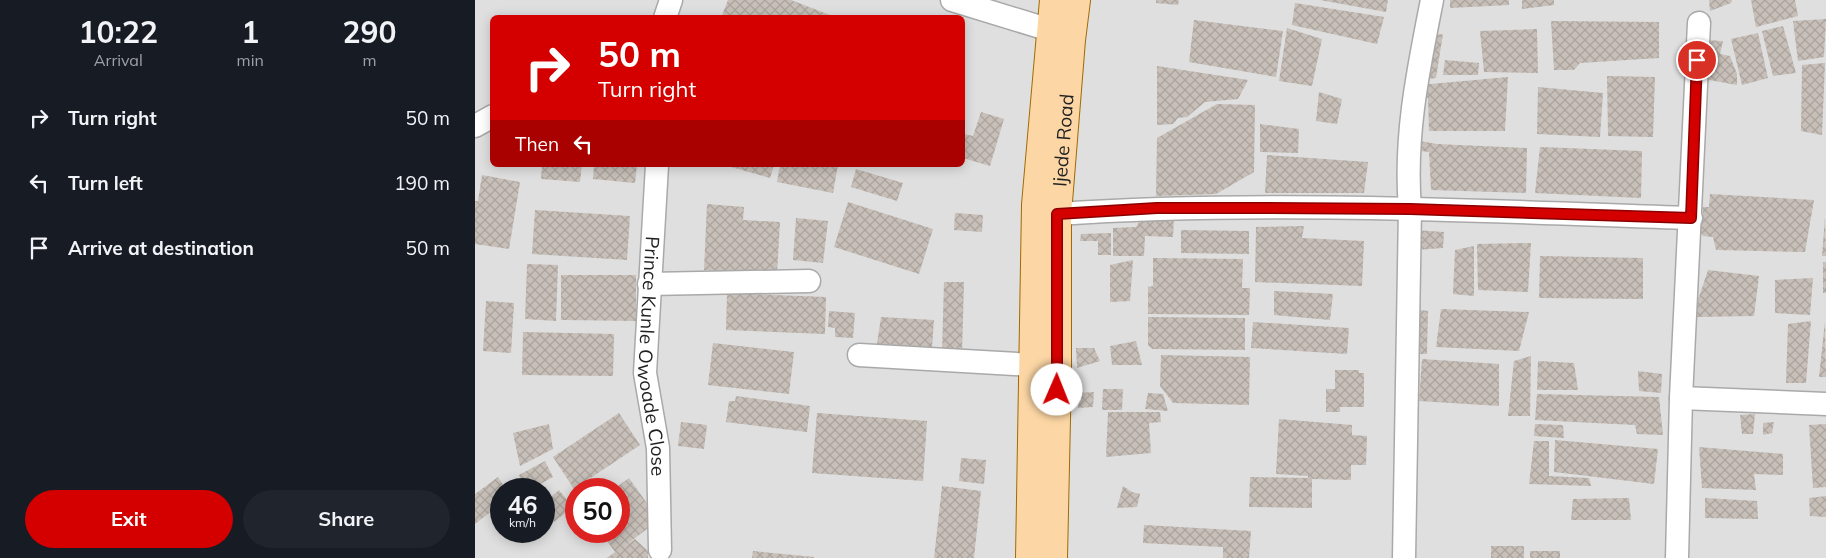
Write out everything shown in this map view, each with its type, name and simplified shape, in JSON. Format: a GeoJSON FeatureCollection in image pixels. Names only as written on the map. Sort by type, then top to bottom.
{"type":"FeatureCollection","features":[{"type":"Feature","properties":{"kind":"main road","name":"Ijede Road"},"geometry":{"type":"LineString","coordinates":[[1045,368],[1036,205],[1049,30],[1054,0]]}},
{"type":"Feature","properties":{"kind":"main road","name":"Ijede Road"},"geometry":{"type":"LineString","coordinates":[[1045,368],[1071,40],[1077,0]]}},
{"type":"Feature","properties":{"kind":"main road"},"geometry":{"type":"LineString","coordinates":[[1030,558],[1045,368]]}},
{"type":"Feature","properties":{"kind":"main road"},"geometry":{"type":"LineString","coordinates":[[1045,368],[1053,558]]}},
{"type":"Feature","properties":{"kind":"street"},"geometry":{"type":"LineString","coordinates":[[666,15],[671,0]]}},
{"type":"Feature","properties":{"kind":"street"},"geometry":{"type":"LineString","coordinates":[[952,0],[1049,30]]}},
{"type":"Feature","properties":{"kind":"street"},"geometry":{"type":"LineString","coordinates":[[1404,558],[1410,209],[1407,179],[1410,116],[1432,0]]}},
{"type":"Feature","properties":{"kind":"street"},"geometry":{"type":"LineString","coordinates":[[1677,558],[1681,398],[1699,23]]}},
{"type":"Feature","properties":{"kind":"street"},"geometry":{"type":"LineString","coordinates":[[475,126],[490,118]]}},
{"type":"Feature","properties":{"kind":"street","name":"Prince Kunle Owoade Close"},"geometry":{"type":"LineString","coordinates":[[657,167],[645,373],[658,448],[660,550]]}},
{"type":"Feature","properties":{"kind":"street"},"geometry":{"type":"LineString","coordinates":[[1057,214],[1157,208],[1410,209],[1691,218]]}},
{"type":"Feature","properties":{"kind":"street"},"geometry":{"type":"LineString","coordinates":[[649,284],[809,281]]}},
{"type":"Feature","properties":{"kind":"street"},"geometry":{"type":"LineString","coordinates":[[859,355],[1045,368]]}},
{"type":"Feature","properties":{"kind":"street"},"geometry":{"type":"LineString","coordinates":[[1681,398],[1826,404]]}},
{"type":"Feature","properties":{"kind":"shaded area"},"geometry":{"type":"Polygon","coordinates":[[[475,0],[1826,0],[1826,558],[475,558],[475,0]]]}},
{"type":"Feature","properties":{"kind":"building"},"geometry":{"type":"Polygon","coordinates":[[[728,0],[791,0],[830,15],[722,15],[728,0]]]}},
{"type":"Feature","properties":{"kind":"building"},"geometry":{"type":"Polygon","coordinates":[[[1156,0],[1179,0],[1178,5],[1156,3],[1156,0]]]}},
{"type":"Feature","properties":{"kind":"building"},"geometry":{"type":"Polygon","coordinates":[[[1320,0],[1388,0],[1386,12],[1320,0]]]}},
{"type":"Feature","properties":{"kind":"building"},"geometry":{"type":"Polygon","coordinates":[[[1450,0],[1509,0],[1509,5],[1450,8],[1450,0]]]}},
{"type":"Feature","properties":{"kind":"building"},"geometry":{"type":"Polygon","coordinates":[[[1522,0],[1554,0],[1554,5],[1522,9],[1522,0]]]}},
{"type":"Feature","properties":{"kind":"building"},"geometry":{"type":"Polygon","coordinates":[[[1709,0],[1732,0],[1731,3],[1710,11],[1709,0]]]}},
{"type":"Feature","properties":{"kind":"building"},"geometry":{"type":"Polygon","coordinates":[[[1751,0],[1795,0],[1798,16],[1756,27],[1751,0]]]}},
{"type":"Feature","properties":{"kind":"building"},"geometry":{"type":"Polygon","coordinates":[[[1295,3],[1384,17],[1377,44],[1292,25],[1295,3]]]}},
{"type":"Feature","properties":{"kind":"building"},"geometry":{"type":"Polygon","coordinates":[[[1826,19],[1824,57],[1798,61],[1793,21],[1826,19]]]}},
{"type":"Feature","properties":{"kind":"building"},"geometry":{"type":"Polygon","coordinates":[[[1194,20],[1283,31],[1276,77],[1189,62],[1194,20]]]}},
{"type":"Feature","properties":{"kind":"building"},"geometry":{"type":"Polygon","coordinates":[[[1551,21],[1659,22],[1659,58],[1580,63],[1574,70],[1554,70],[1551,21]]]}},
{"type":"Feature","properties":{"kind":"building"},"geometry":{"type":"Polygon","coordinates":[[[1783,26],[1796,73],[1773,76],[1762,31],[1783,26]]]}},
{"type":"Feature","properties":{"kind":"building"},"geometry":{"type":"Polygon","coordinates":[[[1287,28],[1322,39],[1312,86],[1279,81],[1287,28]]]}},
{"type":"Feature","properties":{"kind":"building"},"geometry":{"type":"Polygon","coordinates":[[[1537,29],[1538,73],[1484,72],[1480,31],[1537,29]]]}},
{"type":"Feature","properties":{"kind":"building"},"geometry":{"type":"Polygon","coordinates":[[[1758,33],[1768,78],[1742,85],[1731,39],[1758,33]]]}},
{"type":"Feature","properties":{"kind":"building"},"geometry":{"type":"Polygon","coordinates":[[[1443,34],[1436,78],[1422,80],[1429,36],[1443,34]]]}},
{"type":"Feature","properties":{"kind":"building"},"geometry":{"type":"Polygon","coordinates":[[[1707,40],[1723,41],[1720,54],[1730,56],[1737,74],[1737,85],[1704,79],[1707,40]]]}},
{"type":"Feature","properties":{"kind":"building"},"geometry":{"type":"Polygon","coordinates":[[[1445,60],[1479,63],[1478,75],[1443,75],[1445,60]]]}},
{"type":"Feature","properties":{"kind":"building"},"geometry":{"type":"Polygon","coordinates":[[[1825,63],[1822,135],[1801,131],[1802,65],[1825,63]]]}},
{"type":"Feature","properties":{"kind":"building"},"geometry":{"type":"Polygon","coordinates":[[[1157,66],[1248,80],[1238,99],[1205,102],[1187,117],[1178,118],[1173,124],[1157,125],[1157,66]]]}},
{"type":"Feature","properties":{"kind":"building"},"geometry":{"type":"Polygon","coordinates":[[[1607,76],[1655,77],[1653,137],[1608,136],[1607,76]]]}},
{"type":"Feature","properties":{"kind":"building"},"geometry":{"type":"Polygon","coordinates":[[[1508,77],[1505,131],[1429,131],[1428,98],[1419,98],[1420,85],[1508,77]]]}},
{"type":"Feature","properties":{"kind":"building"},"geometry":{"type":"Polygon","coordinates":[[[1538,87],[1603,93],[1600,137],[1537,134],[1538,87]]]}},
{"type":"Feature","properties":{"kind":"building"},"geometry":{"type":"Polygon","coordinates":[[[1319,92],[1342,99],[1337,124],[1316,121],[1319,92]]]}},
{"type":"Feature","properties":{"kind":"building"},"geometry":{"type":"Polygon","coordinates":[[[1217,104],[1255,105],[1254,172],[1216,194],[1156,196],[1157,138],[1217,104]]]}},
{"type":"Feature","properties":{"kind":"building"},"geometry":{"type":"Polygon","coordinates":[[[981,112],[1004,119],[990,166],[965,159],[965,134],[973,136],[981,112]]]}},
{"type":"Feature","properties":{"kind":"building"},"geometry":{"type":"Polygon","coordinates":[[[1260,124],[1299,129],[1298,153],[1260,152],[1260,124]]]}},
{"type":"Feature","properties":{"kind":"building"},"geometry":{"type":"Polygon","coordinates":[[[1414,140],[1437,144],[1527,148],[1526,193],[1431,190],[1429,152],[1414,150],[1414,140]]]}},
{"type":"Feature","properties":{"kind":"building"},"geometry":{"type":"Polygon","coordinates":[[[1540,147],[1642,151],[1641,198],[1535,193],[1540,147]]]}},
{"type":"Feature","properties":{"kind":"building"},"geometry":{"type":"Polygon","coordinates":[[[1267,155],[1368,162],[1364,193],[1265,193],[1267,155]]]}},
{"type":"Feature","properties":{"kind":"building"},"geometry":{"type":"Polygon","coordinates":[[[542,167],[582,167],[580,182],[541,179],[542,167]]]}},
{"type":"Feature","properties":{"kind":"building"},"geometry":{"type":"Polygon","coordinates":[[[594,167],[637,167],[635,183],[593,179],[594,167]]]}},
{"type":"Feature","properties":{"kind":"building"},"geometry":{"type":"Polygon","coordinates":[[[731,167],[773,167],[770,178],[731,167]]]}},
{"type":"Feature","properties":{"kind":"building"},"geometry":{"type":"Polygon","coordinates":[[[780,167],[838,167],[833,193],[777,182],[780,167]]]}},
{"type":"Feature","properties":{"kind":"building"},"geometry":{"type":"Polygon","coordinates":[[[856,169],[903,183],[897,201],[851,187],[856,169]]]}},
{"type":"Feature","properties":{"kind":"building"},"geometry":{"type":"Polygon","coordinates":[[[482,175],[520,182],[509,249],[475,244],[475,201],[478,201],[482,175]]]}},
{"type":"Feature","properties":{"kind":"building"},"geometry":{"type":"Polygon","coordinates":[[[1710,194],[1814,200],[1805,252],[1716,250],[1713,237],[1703,236],[1697,229],[1697,219],[1703,215],[1703,207],[1709,207],[1710,194]]]}},
{"type":"Feature","properties":{"kind":"building"},"geometry":{"type":"Polygon","coordinates":[[[848,202],[933,229],[919,274],[834,247],[848,202]]]}},
{"type":"Feature","properties":{"kind":"building"},"geometry":{"type":"Polygon","coordinates":[[[707,204],[744,207],[743,220],[780,222],[777,274],[704,270],[707,204]]]}},
{"type":"Feature","properties":{"kind":"building"},"geometry":{"type":"Polygon","coordinates":[[[535,210],[630,216],[627,260],[532,254],[535,210]]]}},
{"type":"Feature","properties":{"kind":"building"},"geometry":{"type":"Polygon","coordinates":[[[955,213],[983,215],[982,232],[954,230],[955,213]]]}},
{"type":"Feature","properties":{"kind":"building"},"geometry":{"type":"Polygon","coordinates":[[[1143,216],[1174,217],[1173,237],[1145,236],[1144,256],[1113,256],[1113,228],[1136,227],[1143,216]]]}},
{"type":"Feature","properties":{"kind":"building"},"geometry":{"type":"Polygon","coordinates":[[[1825,217],[1826,256],[1822,256],[1825,217]]]}},
{"type":"Feature","properties":{"kind":"building"},"geometry":{"type":"Polygon","coordinates":[[[796,218],[828,221],[823,263],[793,260],[796,218]]]}},
{"type":"Feature","properties":{"kind":"building"},"geometry":{"type":"Polygon","coordinates":[[[1304,226],[1302,238],[1364,241],[1362,286],[1255,282],[1256,227],[1304,226]]]}},
{"type":"Feature","properties":{"kind":"building"},"geometry":{"type":"Polygon","coordinates":[[[1181,230],[1249,231],[1249,254],[1181,253],[1181,230]]]}},
{"type":"Feature","properties":{"kind":"building"},"geometry":{"type":"Polygon","coordinates":[[[1415,230],[1444,232],[1443,248],[1416,250],[1415,230]]]}},
{"type":"Feature","properties":{"kind":"building"},"geometry":{"type":"Polygon","coordinates":[[[1111,233],[1111,255],[1098,255],[1098,241],[1080,241],[1081,234],[1111,233]]]}},
{"type":"Feature","properties":{"kind":"building"},"geometry":{"type":"Polygon","coordinates":[[[1531,243],[1528,292],[1478,290],[1477,244],[1531,243]]]}},
{"type":"Feature","properties":{"kind":"building"},"geometry":{"type":"Polygon","coordinates":[[[1474,246],[1474,296],[1453,294],[1455,250],[1474,246]]]}},
{"type":"Feature","properties":{"kind":"building"},"geometry":{"type":"Polygon","coordinates":[[[1540,256],[1643,258],[1643,299],[1539,298],[1540,256]]]}},
{"type":"Feature","properties":{"kind":"building"},"geometry":{"type":"Polygon","coordinates":[[[1153,258],[1243,259],[1242,288],[1250,288],[1249,315],[1148,314],[1148,287],[1153,286],[1153,258]]]}},
{"type":"Feature","properties":{"kind":"building"},"geometry":{"type":"Polygon","coordinates":[[[1133,260],[1130,301],[1110,302],[1110,265],[1133,260]]]}},
{"type":"Feature","properties":{"kind":"building"},"geometry":{"type":"Polygon","coordinates":[[[1823,262],[1826,262],[1826,293],[1823,293],[1823,262]]]}},
{"type":"Feature","properties":{"kind":"building"},"geometry":{"type":"Polygon","coordinates":[[[527,264],[558,265],[556,321],[525,319],[527,264]]]}},
{"type":"Feature","properties":{"kind":"building"},"geometry":{"type":"Polygon","coordinates":[[[1708,270],[1759,276],[1754,316],[1694,317],[1691,299],[1699,297],[1708,270]]]}},
{"type":"Feature","properties":{"kind":"building"},"geometry":{"type":"Polygon","coordinates":[[[561,275],[636,275],[636,321],[561,320],[561,275]]]}},
{"type":"Feature","properties":{"kind":"building"},"geometry":{"type":"Polygon","coordinates":[[[1813,278],[1810,315],[1775,313],[1775,280],[1813,278]]]}},
{"type":"Feature","properties":{"kind":"building"},"geometry":{"type":"Polygon","coordinates":[[[944,282],[964,282],[962,353],[942,352],[944,282]]]}},
{"type":"Feature","properties":{"kind":"building"},"geometry":{"type":"Polygon","coordinates":[[[1274,291],[1333,294],[1330,320],[1274,315],[1274,291]]]}},
{"type":"Feature","properties":{"kind":"building"},"geometry":{"type":"Polygon","coordinates":[[[727,293],[826,297],[825,334],[726,330],[727,293]]]}},
{"type":"Feature","properties":{"kind":"building"},"geometry":{"type":"Polygon","coordinates":[[[486,301],[514,303],[511,353],[483,351],[486,301]]]}},
{"type":"Feature","properties":{"kind":"building"},"geometry":{"type":"Polygon","coordinates":[[[1413,309],[1428,311],[1427,354],[1411,354],[1413,309]]]}},
{"type":"Feature","properties":{"kind":"building"},"geometry":{"type":"Polygon","coordinates":[[[1441,309],[1529,312],[1519,351],[1436,347],[1441,309]]]}},
{"type":"Feature","properties":{"kind":"building"},"geometry":{"type":"Polygon","coordinates":[[[829,311],[855,313],[853,338],[835,337],[835,328],[828,327],[829,311]]]}},
{"type":"Feature","properties":{"kind":"building"},"geometry":{"type":"Polygon","coordinates":[[[881,317],[934,320],[932,347],[877,344],[881,317]]]}},
{"type":"Feature","properties":{"kind":"building"},"geometry":{"type":"Polygon","coordinates":[[[1148,317],[1245,318],[1245,350],[1152,349],[1148,345],[1148,317]]]}},
{"type":"Feature","properties":{"kind":"building"},"geometry":{"type":"Polygon","coordinates":[[[1811,321],[1806,383],[1786,383],[1788,324],[1811,321]]]}},
{"type":"Feature","properties":{"kind":"building"},"geometry":{"type":"Polygon","coordinates":[[[1825,321],[1826,377],[1819,377],[1825,321]]]}},
{"type":"Feature","properties":{"kind":"building"},"geometry":{"type":"Polygon","coordinates":[[[1253,322],[1349,328],[1347,354],[1251,348],[1253,322]]]}},
{"type":"Feature","properties":{"kind":"building"},"geometry":{"type":"Polygon","coordinates":[[[523,332],[614,334],[613,376],[522,375],[523,332]]]}},
{"type":"Feature","properties":{"kind":"building"},"geometry":{"type":"Polygon","coordinates":[[[1136,341],[1142,365],[1112,365],[1110,346],[1136,341]]]}},
{"type":"Feature","properties":{"kind":"building"},"geometry":{"type":"Polygon","coordinates":[[[713,343],[794,352],[789,394],[708,385],[713,343]]]}},
{"type":"Feature","properties":{"kind":"building"},"geometry":{"type":"Polygon","coordinates":[[[1076,348],[1094,348],[1100,361],[1077,368],[1076,348]]]}},
{"type":"Feature","properties":{"kind":"building"},"geometry":{"type":"Polygon","coordinates":[[[1161,355],[1250,357],[1249,405],[1173,403],[1160,386],[1161,355]]]}},
{"type":"Feature","properties":{"kind":"building"},"geometry":{"type":"Polygon","coordinates":[[[1531,356],[1530,416],[1508,416],[1514,361],[1531,356]]]}},
{"type":"Feature","properties":{"kind":"building"},"geometry":{"type":"Polygon","coordinates":[[[1422,359],[1499,364],[1499,406],[1419,401],[1422,359]]]}},
{"type":"Feature","properties":{"kind":"building"},"geometry":{"type":"Polygon","coordinates":[[[1538,361],[1574,363],[1578,390],[1537,390],[1538,361]]]}},
{"type":"Feature","properties":{"kind":"building"},"geometry":{"type":"Polygon","coordinates":[[[1335,370],[1359,370],[1359,373],[1364,373],[1364,407],[1340,407],[1340,412],[1326,412],[1326,389],[1335,389],[1335,370]]]}},
{"type":"Feature","properties":{"kind":"building"},"geometry":{"type":"Polygon","coordinates":[[[1638,371],[1662,374],[1661,393],[1639,391],[1638,371]]]}},
{"type":"Feature","properties":{"kind":"building"},"geometry":{"type":"Polygon","coordinates":[[[1103,389],[1123,389],[1122,410],[1102,410],[1103,389]]]}},
{"type":"Feature","properties":{"kind":"building"},"geometry":{"type":"Polygon","coordinates":[[[1094,392],[1093,407],[1078,408],[1079,393],[1094,392]]]}},
{"type":"Feature","properties":{"kind":"building"},"geometry":{"type":"Polygon","coordinates":[[[1148,393],[1163,394],[1168,411],[1145,409],[1148,393]]]}},
{"type":"Feature","properties":{"kind":"building"},"geometry":{"type":"Polygon","coordinates":[[[1537,394],[1659,397],[1663,435],[1637,434],[1635,425],[1535,420],[1537,394]]]}},
{"type":"Feature","properties":{"kind":"building"},"geometry":{"type":"Polygon","coordinates":[[[736,396],[810,406],[807,432],[726,422],[729,401],[735,401],[736,396]]]}},
{"type":"Feature","properties":{"kind":"building"},"geometry":{"type":"Polygon","coordinates":[[[1108,412],[1160,412],[1161,422],[1149,423],[1151,453],[1106,457],[1108,412]]]}},
{"type":"Feature","properties":{"kind":"building"},"geometry":{"type":"Polygon","coordinates":[[[619,413],[640,445],[590,478],[567,478],[553,457],[619,413]]]}},
{"type":"Feature","properties":{"kind":"building"},"geometry":{"type":"Polygon","coordinates":[[[817,413],[927,421],[923,481],[812,473],[817,413]]]}},
{"type":"Feature","properties":{"kind":"building"},"geometry":{"type":"Polygon","coordinates":[[[1755,414],[1753,434],[1742,434],[1740,415],[1755,414]]]}},
{"type":"Feature","properties":{"kind":"building"},"geometry":{"type":"Polygon","coordinates":[[[1279,419],[1352,425],[1352,435],[1367,436],[1366,465],[1351,465],[1351,480],[1312,479],[1312,508],[1249,507],[1250,477],[1308,478],[1308,476],[1276,474],[1279,419]]]}},
{"type":"Feature","properties":{"kind":"building"},"geometry":{"type":"Polygon","coordinates":[[[681,422],[707,425],[704,449],[678,446],[681,422]]]}},
{"type":"Feature","properties":{"kind":"building"},"geometry":{"type":"Polygon","coordinates":[[[1774,422],[1772,433],[1763,435],[1763,423],[1774,422]]]}},
{"type":"Feature","properties":{"kind":"building"},"geometry":{"type":"Polygon","coordinates":[[[549,424],[553,449],[520,466],[513,433],[549,424]]]}},
{"type":"Feature","properties":{"kind":"building"},"geometry":{"type":"Polygon","coordinates":[[[1535,424],[1563,425],[1564,438],[1534,436],[1535,424]]]}},
{"type":"Feature","properties":{"kind":"building"},"geometry":{"type":"Polygon","coordinates":[[[1826,424],[1826,487],[1813,488],[1809,425],[1826,424]]]}},
{"type":"Feature","properties":{"kind":"building"},"geometry":{"type":"Polygon","coordinates":[[[1555,440],[1658,449],[1654,484],[1554,472],[1555,440]]]}},
{"type":"Feature","properties":{"kind":"building"},"geometry":{"type":"Polygon","coordinates":[[[1534,441],[1549,441],[1549,476],[1589,478],[1591,486],[1529,484],[1534,441]]]}},
{"type":"Feature","properties":{"kind":"building"},"geometry":{"type":"Polygon","coordinates":[[[1699,447],[1783,454],[1783,475],[1754,474],[1756,490],[1702,488],[1699,447]]]}},
{"type":"Feature","properties":{"kind":"building"},"geometry":{"type":"Polygon","coordinates":[[[961,458],[986,460],[984,484],[959,481],[961,458]]]}},
{"type":"Feature","properties":{"kind":"building"},"geometry":{"type":"Polygon","coordinates":[[[545,461],[553,477],[520,478],[519,475],[545,461]]]}},
{"type":"Feature","properties":{"kind":"building"},"geometry":{"type":"Polygon","coordinates":[[[630,479],[659,520],[630,542],[630,479]]]}},
{"type":"Feature","properties":{"kind":"building"},"geometry":{"type":"Polygon","coordinates":[[[490,483],[490,512],[475,524],[475,494],[490,483]]]}},
{"type":"Feature","properties":{"kind":"building"},"geometry":{"type":"Polygon","coordinates":[[[942,486],[981,491],[974,558],[934,558],[942,486]]]}},
{"type":"Feature","properties":{"kind":"building"},"geometry":{"type":"Polygon","coordinates":[[[1123,486],[1132,492],[1140,494],[1137,507],[1117,508],[1123,486]]]}},
{"type":"Feature","properties":{"kind":"building"},"geometry":{"type":"Polygon","coordinates":[[[559,490],[565,497],[565,513],[555,521],[555,493],[559,490]]]}},
{"type":"Feature","properties":{"kind":"building"},"geometry":{"type":"Polygon","coordinates":[[[1826,496],[1826,517],[1810,516],[1809,498],[1826,496]]]}},
{"type":"Feature","properties":{"kind":"building"},"geometry":{"type":"Polygon","coordinates":[[[1629,498],[1631,520],[1571,520],[1573,499],[1629,498]]]}},
{"type":"Feature","properties":{"kind":"building"},"geometry":{"type":"Polygon","coordinates":[[[1705,498],[1757,501],[1758,519],[1705,518],[1705,498]]]}},
{"type":"Feature","properties":{"kind":"building"},"geometry":{"type":"Polygon","coordinates":[[[1144,525],[1251,531],[1249,558],[1223,558],[1223,547],[1143,543],[1144,525]]]}},
{"type":"Feature","properties":{"kind":"building"},"geometry":{"type":"Polygon","coordinates":[[[635,539],[648,551],[648,558],[607,558],[615,552],[609,543],[628,543],[623,547],[635,539]]]}},
{"type":"Feature","properties":{"kind":"building"},"geometry":{"type":"Polygon","coordinates":[[[1491,546],[1524,546],[1524,558],[1491,558],[1491,546]]]}},
{"type":"Feature","properties":{"kind":"building"},"geometry":{"type":"Polygon","coordinates":[[[753,551],[814,557],[814,558],[752,558],[753,551]]]}},
{"type":"Feature","properties":{"kind":"building"},"geometry":{"type":"Polygon","coordinates":[[[1530,551],[1560,551],[1560,558],[1530,558],[1530,551]]]}},
{"type":"Feature","properties":{"kind":"route"},"geometry":{"type":"LineString","coordinates":[[1057,390],[1057,214],[1157,208],[1264,208],[1410,209],[1691,218],[1697,60]]}}]}
